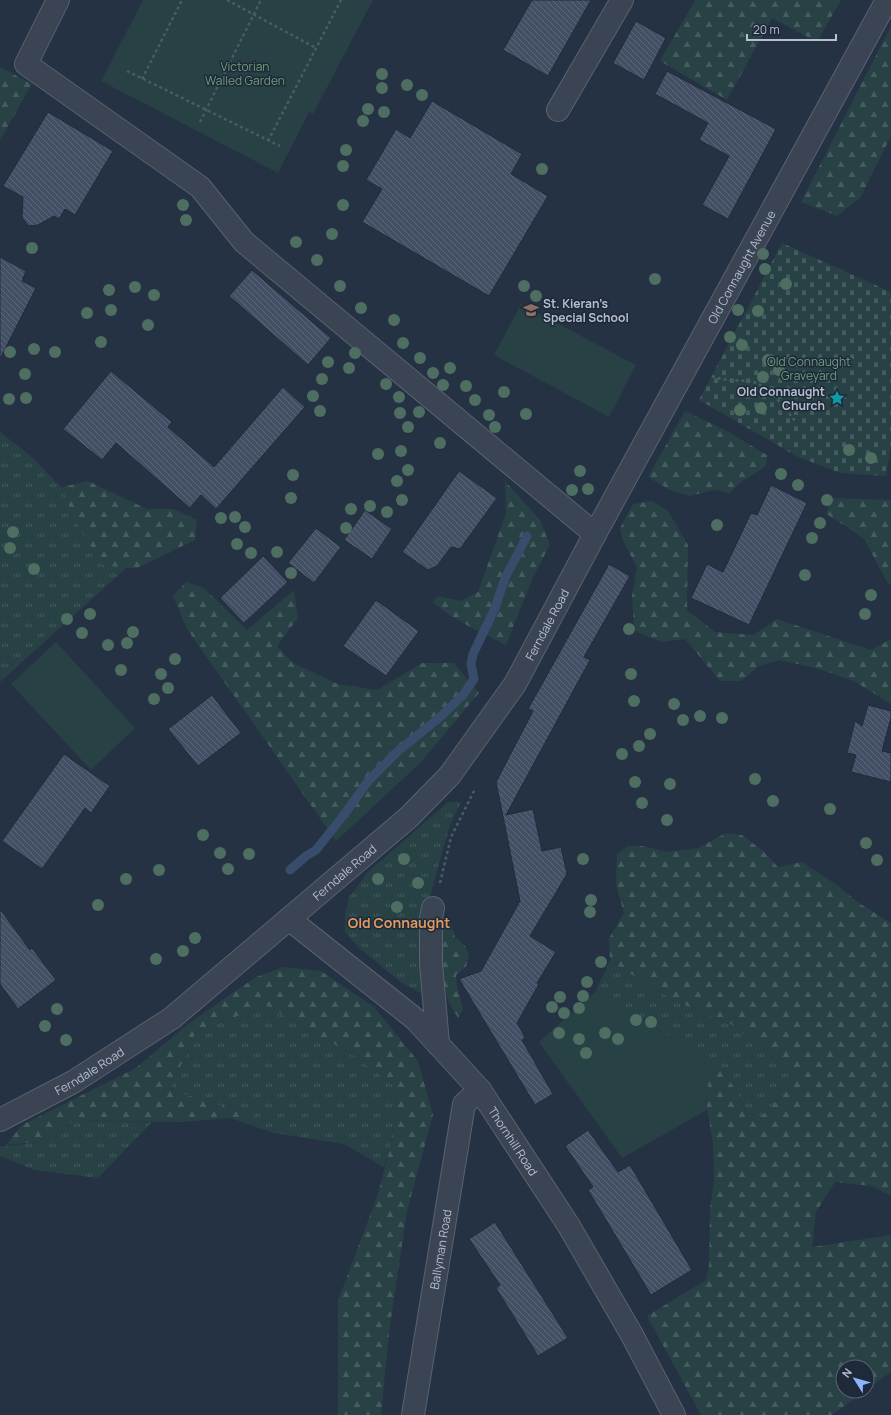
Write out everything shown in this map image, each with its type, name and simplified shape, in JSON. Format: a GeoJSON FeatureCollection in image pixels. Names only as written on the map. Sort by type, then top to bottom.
{"type":"FeatureCollection","features":[{"type":"Feature","properties":{"kind":"street"},"geometry":{"type":"LineString","coordinates":[[58,0],[26,64],[200,187],[244,242],[594,534]]}},
{"type":"Feature","properties":{"kind":"street"},"geometry":{"type":"LineString","coordinates":[[558,110],[622,0]]}},
{"type":"Feature","properties":{"kind":"street","name":"Old Connaught Avenue"},"geometry":{"type":"LineString","coordinates":[[594,534],[887,0]]}},
{"type":"Feature","properties":{"kind":"street","name":"Ferndale Road"},"geometry":{"type":"LineString","coordinates":[[0,1120],[73,1082],[172,1018],[409,817],[450,775],[516,684],[594,534]]}},
{"type":"Feature","properties":{"kind":"street"},"geometry":{"type":"LineString","coordinates":[[433,908],[431,918],[431,964],[438,1044]]}},
{"type":"Feature","properties":{"kind":"street","name":"Thornhill Road"},"geometry":{"type":"LineString","coordinates":[[289,919],[415,1019],[480,1090],[569,1226],[632,1335],[674,1415]]}},
{"type":"Feature","properties":{"kind":"street","name":"Ballyman Road"},"geometry":{"type":"LineString","coordinates":[[413,1415],[464,1104],[480,1090]]}},
{"type":"Feature","properties":{"kind":"path"},"geometry":{"type":"LineString","coordinates":[[142,78],[182,0]]}},
{"type":"Feature","properties":{"kind":"path"},"geometry":{"type":"LineString","coordinates":[[227,0],[316,48]]}},
{"type":"Feature","properties":{"kind":"path"},"geometry":{"type":"LineString","coordinates":[[200,122],[261,0]]}},
{"type":"Feature","properties":{"kind":"path"},"geometry":{"type":"LineString","coordinates":[[268,141],[341,0]]}},
{"type":"Feature","properties":{"kind":"path"},"geometry":{"type":"LineString","coordinates":[[127,71],[280,146]]}},
{"type":"Feature","properties":{"kind":"path"},"geometry":{"type":"LineString","coordinates":[[687,365],[718,379],[751,382],[765,388],[796,422]]}},
{"type":"Feature","properties":{"kind":"path"},"geometry":{"type":"LineString","coordinates":[[433,908],[451,837],[475,789]]}},
{"type":"Feature","properties":{"kind":"green space","name":"Victorian Walled Garden"},"geometry":{"type":"Polygon","coordinates":[[[143,0],[373,0],[313,114],[309,112],[278,173],[101,81],[143,0]]]}},
{"type":"Feature","properties":{"kind":"green space"},"geometry":{"type":"Polygon","coordinates":[[[695,0],[841,0],[817,42],[772,18],[727,100],[660,61],[695,0]]]}},
{"type":"Feature","properties":{"kind":"green space"},"geometry":{"type":"Polygon","coordinates":[[[891,26],[891,136],[860,198],[837,216],[801,202],[891,26]]]}},
{"type":"Feature","properties":{"kind":"green space"},"geometry":{"type":"Polygon","coordinates":[[[0,67],[32,84],[0,140],[0,67]]]}},
{"type":"Feature","properties":{"kind":"green space","name":"Old Connaught Graveyard"},"geometry":{"type":"Polygon","coordinates":[[[782,243],[891,292],[891,444],[886,476],[840,473],[798,457],[699,400],[782,243]]]}},
{"type":"Feature","properties":{"kind":"green space"},"geometry":{"type":"Polygon","coordinates":[[[521,304],[636,365],[609,417],[494,355],[521,304]]]}},
{"type":"Feature","properties":{"kind":"green space"},"geometry":{"type":"Polygon","coordinates":[[[685,411],[729,432],[767,455],[766,466],[740,483],[730,493],[714,490],[690,496],[670,490],[648,477],[685,411]]]}},
{"type":"Feature","properties":{"kind":"green space"},"geometry":{"type":"Polygon","coordinates":[[[0,432],[31,456],[133,562],[0,682],[0,432]]]}},
{"type":"Feature","properties":{"kind":"green space"},"geometry":{"type":"Polygon","coordinates":[[[88,481],[147,509],[174,509],[197,520],[195,540],[137,568],[102,565],[73,517],[62,487],[88,481]]]}},
{"type":"Feature","properties":{"kind":"green space"},"geometry":{"type":"Polygon","coordinates":[[[505,481],[540,520],[550,545],[533,577],[506,645],[459,621],[433,602],[438,596],[460,601],[478,592],[506,513],[505,481]]]}},
{"type":"Feature","properties":{"kind":"green space"},"geometry":{"type":"Polygon","coordinates":[[[831,498],[891,500],[891,583],[888,584],[864,539],[826,514],[831,498]]]}},
{"type":"Feature","properties":{"kind":"green space"},"geometry":{"type":"Polygon","coordinates":[[[652,501],[668,511],[688,545],[687,610],[715,632],[753,635],[777,619],[871,650],[891,639],[891,704],[854,681],[816,668],[779,660],[759,666],[741,681],[720,681],[685,639],[661,642],[637,632],[634,626],[632,596],[637,567],[622,539],[620,528],[633,504],[652,501]]]}},
{"type":"Feature","properties":{"kind":"green space"},"geometry":{"type":"Polygon","coordinates":[[[186,582],[204,588],[247,630],[294,590],[298,618],[277,646],[293,663],[338,684],[377,690],[422,663],[454,663],[479,693],[421,762],[336,841],[187,629],[173,596],[186,582]]]}},
{"type":"Feature","properties":{"kind":"green space"},"geometry":{"type":"Polygon","coordinates":[[[56,642],[135,728],[91,770],[11,684],[56,642]]]}},
{"type":"Feature","properties":{"kind":"green space"},"geometry":{"type":"Polygon","coordinates":[[[448,802],[461,802],[450,825],[428,904],[422,994],[402,983],[359,948],[345,932],[345,915],[349,897],[368,872],[448,802]]]}},
{"type":"Feature","properties":{"kind":"green space"},"geometry":{"type":"Polygon","coordinates":[[[726,833],[742,835],[762,850],[778,867],[802,862],[834,883],[859,903],[891,923],[891,1196],[871,1186],[835,1182],[816,1212],[812,1247],[891,1235],[891,1372],[875,1383],[875,1359],[835,1359],[835,1399],[854,1399],[832,1415],[701,1415],[647,1316],[706,1280],[709,1265],[710,1209],[714,1180],[713,1143],[706,1102],[710,1068],[719,1067],[734,1087],[748,1114],[761,1116],[800,1078],[731,1024],[675,1001],[610,961],[609,938],[624,913],[616,885],[617,854],[628,846],[642,846],[668,852],[698,848],[726,833]]]}},
{"type":"Feature","properties":{"kind":"green space"},"geometry":{"type":"Polygon","coordinates":[[[443,917],[452,926],[455,937],[465,946],[469,954],[466,967],[456,975],[457,986],[463,1009],[458,1018],[446,995],[441,973],[440,950],[443,917]]]}},
{"type":"Feature","properties":{"kind":"green space"},"geometry":{"type":"Polygon","coordinates":[[[610,961],[675,1001],[731,1024],[800,1078],[761,1116],[748,1114],[734,1087],[719,1067],[710,1068],[689,1048],[595,992],[610,961]]]}},
{"type":"Feature","properties":{"kind":"green space"},"geometry":{"type":"Polygon","coordinates":[[[284,967],[321,971],[374,1007],[418,1061],[433,1115],[407,1211],[389,1333],[381,1415],[338,1415],[338,1301],[378,1194],[391,1143],[397,1088],[355,1056],[266,1005],[196,1032],[170,1090],[256,1116],[181,1122],[75,1120],[39,1142],[6,1145],[22,1125],[136,1068],[188,1024],[256,977],[284,967]]]}},
{"type":"Feature","properties":{"kind":"green space"},"geometry":{"type":"Polygon","coordinates":[[[595,992],[689,1048],[710,1068],[706,1102],[707,1110],[622,1158],[539,1042],[595,992]]]}},
{"type":"Feature","properties":{"kind":"green space"},"geometry":{"type":"Polygon","coordinates":[[[266,1005],[355,1056],[397,1088],[391,1143],[384,1167],[344,1144],[274,1133],[230,1118],[255,1116],[170,1090],[196,1032],[266,1005]]]}},
{"type":"Feature","properties":{"kind":"green space"},"geometry":{"type":"Polygon","coordinates":[[[75,1120],[152,1122],[98,1178],[34,1170],[0,1156],[0,1147],[39,1142],[75,1120]]]}},
{"type":"Feature","properties":{"kind":"building"},"geometry":{"type":"Polygon","coordinates":[[[532,0],[591,0],[548,76],[503,50],[532,0]]]}},
{"type":"Feature","properties":{"kind":"building"},"geometry":{"type":"Polygon","coordinates":[[[636,21],[666,38],[644,80],[613,63],[636,21]]]}},
{"type":"Feature","properties":{"kind":"building"},"geometry":{"type":"Polygon","coordinates":[[[667,71],[776,129],[728,219],[702,205],[729,156],[699,140],[708,123],[655,94],[667,71]]]}},
{"type":"Feature","properties":{"kind":"building"},"geometry":{"type":"Polygon","coordinates":[[[432,101],[522,154],[511,174],[548,196],[489,296],[362,222],[382,189],[366,180],[396,129],[410,138],[432,101]]]}},
{"type":"Feature","properties":{"kind":"building"},"geometry":{"type":"Polygon","coordinates":[[[48,112],[113,151],[75,215],[65,209],[59,219],[54,216],[38,225],[28,226],[22,217],[23,197],[3,186],[48,112]]]}},
{"type":"Feature","properties":{"kind":"building"},"geometry":{"type":"Polygon","coordinates":[[[0,257],[26,271],[22,281],[36,288],[0,359],[0,257]]]}},
{"type":"Feature","properties":{"kind":"building"},"geometry":{"type":"Polygon","coordinates":[[[252,270],[331,338],[308,365],[229,296],[252,270]]]}},
{"type":"Feature","properties":{"kind":"building"},"geometry":{"type":"Polygon","coordinates":[[[111,371],[172,422],[168,427],[214,467],[283,387],[305,407],[216,509],[201,495],[190,508],[116,443],[102,460],[63,429],[111,371]]]}},
{"type":"Feature","properties":{"kind":"building"},"geometry":{"type":"Polygon","coordinates":[[[459,471],[497,498],[460,549],[451,547],[437,566],[428,570],[402,552],[459,471]]]}},
{"type":"Feature","properties":{"kind":"building"},"geometry":{"type":"Polygon","coordinates":[[[771,485],[807,503],[749,625],[691,598],[707,564],[723,572],[751,513],[757,515],[771,485]]]}},
{"type":"Feature","properties":{"kind":"building"},"geometry":{"type":"Polygon","coordinates":[[[365,510],[392,529],[372,559],[344,540],[365,510]]]}},
{"type":"Feature","properties":{"kind":"building"},"geometry":{"type":"Polygon","coordinates":[[[316,528],[341,547],[314,583],[288,563],[316,528]]]}},
{"type":"Feature","properties":{"kind":"building"},"geometry":{"type":"Polygon","coordinates":[[[263,556],[288,582],[244,623],[220,598],[263,556]]]}},
{"type":"Feature","properties":{"kind":"building"},"geometry":{"type":"Polygon","coordinates":[[[609,564],[630,576],[584,657],[590,660],[506,815],[533,809],[542,851],[561,847],[567,874],[530,936],[556,952],[537,983],[539,984],[517,1023],[525,1037],[522,1040],[553,1094],[535,1105],[459,979],[481,971],[520,901],[496,782],[533,711],[528,709],[609,564]]]}},
{"type":"Feature","properties":{"kind":"building"},"geometry":{"type":"Polygon","coordinates":[[[376,600],[419,631],[386,676],[343,646],[376,600]]]}},
{"type":"Feature","properties":{"kind":"building"},"geometry":{"type":"Polygon","coordinates":[[[212,695],[241,733],[198,766],[168,729],[212,695]]]}},
{"type":"Feature","properties":{"kind":"building"},"geometry":{"type":"Polygon","coordinates":[[[868,705],[891,711],[891,718],[882,751],[891,753],[891,782],[851,772],[856,755],[847,753],[855,721],[862,726],[868,705]]]}},
{"type":"Feature","properties":{"kind":"building"},"geometry":{"type":"Polygon","coordinates":[[[64,754],[110,786],[91,813],[85,808],[42,869],[2,841],[64,754]]]}},
{"type":"Feature","properties":{"kind":"building"},"geometry":{"type":"Polygon","coordinates":[[[0,909],[30,950],[32,948],[56,980],[18,1009],[0,984],[0,909]]]}},
{"type":"Feature","properties":{"kind":"building"},"geometry":{"type":"Polygon","coordinates":[[[588,1130],[618,1172],[630,1165],[692,1270],[651,1295],[588,1190],[593,1187],[565,1146],[588,1130]]]}},
{"type":"Feature","properties":{"kind":"building"},"geometry":{"type":"Polygon","coordinates":[[[495,1222],[568,1338],[538,1356],[496,1288],[500,1285],[469,1239],[495,1222]]]}},
{"type":"Feature","properties":{"kind":"waterway"},"geometry":{"type":"LineString","coordinates":[[290,870],[306,856],[316,850],[369,780],[398,751],[439,718],[463,695],[474,679],[471,664],[473,654],[495,608],[505,578],[527,536]]}},
{"type":"Feature","properties":{"kind":"place","name":"St. Kieran’s Special School"},"geometry":{"type":"Point","coordinates":[531,310]}},
{"type":"Feature","properties":{"kind":"place","name":"Old Connaught Church"},"geometry":{"type":"Point","coordinates":[837,398]}},
{"type":"Feature","properties":{"kind":"district","name":"Old Connaught"},"geometry":{"type":"Point","coordinates":[399,922]}}]}
